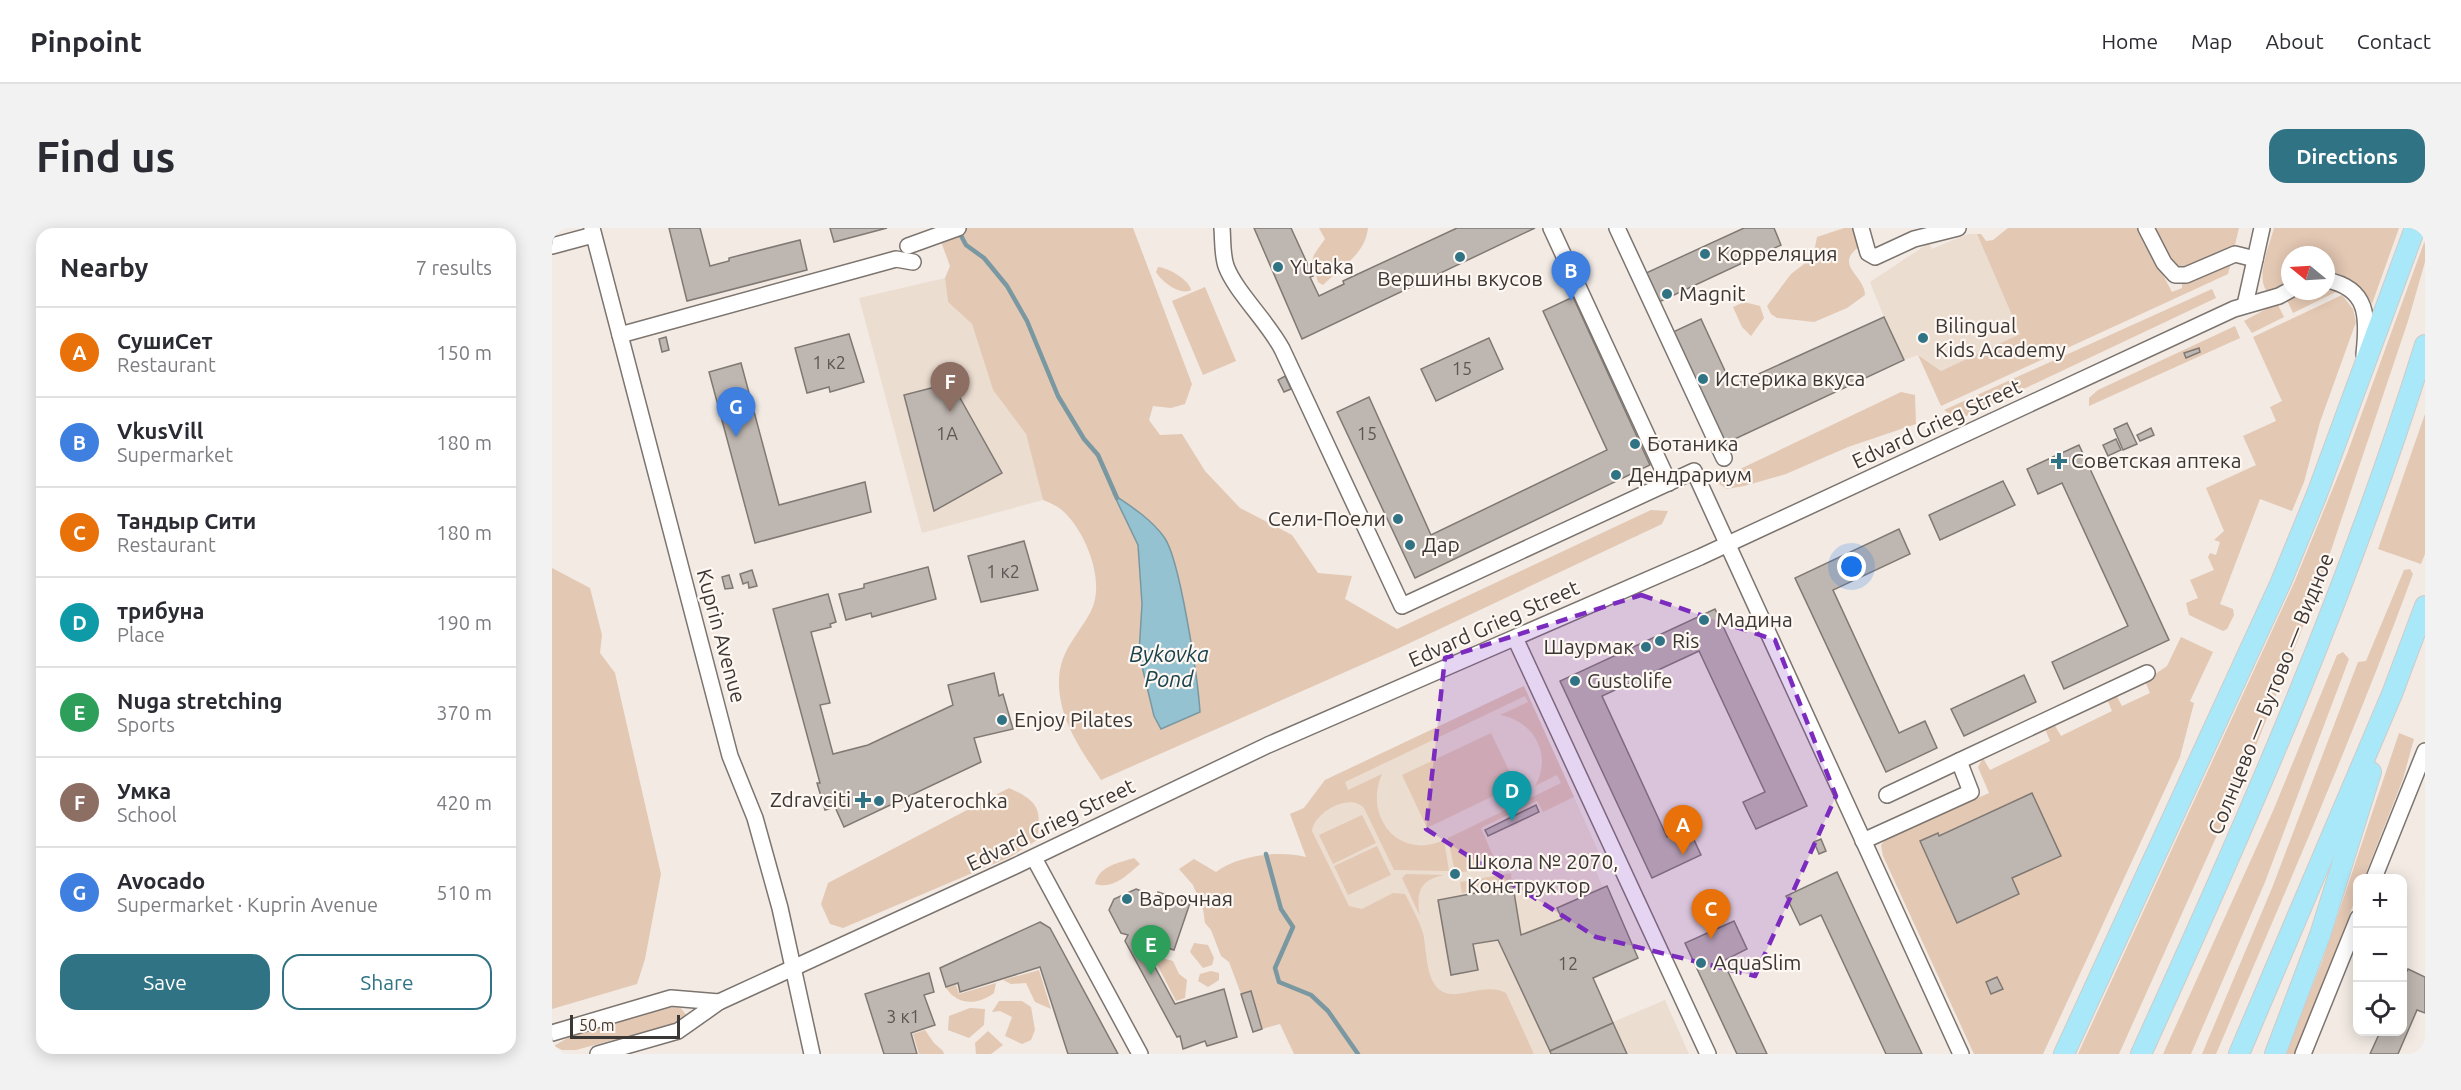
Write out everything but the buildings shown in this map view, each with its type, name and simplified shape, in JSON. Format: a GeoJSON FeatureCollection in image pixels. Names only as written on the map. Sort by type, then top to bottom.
{"type":"FeatureCollection","features":[{"type":"Feature","properties":{"kind":"main road"},"geometry":{"type":"LineString","coordinates":[[2064,1054],[2281,582],[2361,376],[2415,228]]}},
{"type":"Feature","properties":{"kind":"main road","name":"Солнцево — Бутово — Видное"},"geometry":{"type":"LineString","coordinates":[[2141,1054],[2288,722],[2353,559],[2425,345]]}},
{"type":"Feature","properties":{"kind":"main road"},"geometry":{"type":"LineString","coordinates":[[2239,1054],[2392,694],[2425,606]]}},
{"type":"Feature","properties":{"kind":"main road"},"geometry":{"type":"LineString","coordinates":[[2275,1054],[2320,934],[2358,818],[2392,694]]}},
{"type":"Feature","properties":{"kind":"street"},"geometry":{"type":"LineString","coordinates":[[1222,228],[1225,263],[1230,274],[1263,318],[1282,349],[1402,606],[1694,471],[1960,1054]]}},
{"type":"Feature","properties":{"kind":"street"},"geometry":{"type":"LineString","coordinates":[[1551,228],[1669,483]]}},
{"type":"Feature","properties":{"kind":"street"},"geometry":{"type":"LineString","coordinates":[[1617,228],[1724,458]]}},
{"type":"Feature","properties":{"kind":"street"},"geometry":{"type":"LineString","coordinates":[[1861,228],[1868,253],[1875,257],[1914,239],[1958,228]]}},
{"type":"Feature","properties":{"kind":"street"},"geometry":{"type":"LineString","coordinates":[[2146,228],[2164,263],[2175,275],[2186,275],[2235,254],[2256,256]]}},
{"type":"Feature","properties":{"kind":"street"},"geometry":{"type":"LineString","coordinates":[[2245,304],[2262,228]]}},
{"type":"Feature","properties":{"kind":"street"},"geometry":{"type":"LineString","coordinates":[[908,246],[955,230]]}},
{"type":"Feature","properties":{"kind":"street"},"geometry":{"type":"LineString","coordinates":[[552,246],[592,231]]}},
{"type":"Feature","properties":{"kind":"street","name":"Kuprin Avenue"},"geometry":{"type":"LineString","coordinates":[[592,231],[730,756],[755,818],[794,970],[812,1054]]}},
{"type":"Feature","properties":{"kind":"street"},"geometry":{"type":"LineString","coordinates":[[620,335],[896,259],[913,262]]}},
{"type":"Feature","properties":{"kind":"street"},"geometry":{"type":"LineString","coordinates":[[2335,283],[2349,288],[2361,301],[2364,310],[2366,330],[2361,376]]}},
{"type":"Feature","properties":{"kind":"street","name":"Edvard Grieg Street"},"geometry":{"type":"LineString","coordinates":[[598,1054],[678,1031],[719,1002],[794,970],[1034,858],[1268,745],[1726,544],[2245,304],[2281,295]]}},
{"type":"Feature","properties":{"kind":"street"},"geometry":{"type":"LineString","coordinates":[[1515,638],[1708,1054]]}},
{"type":"Feature","properties":{"kind":"street"},"geometry":{"type":"LineString","coordinates":[[1887,795],[2147,673]]}},
{"type":"Feature","properties":{"kind":"street"},"geometry":{"type":"LineString","coordinates":[[2375,874],[2425,751]]}},
{"type":"Feature","properties":{"kind":"street"},"geometry":{"type":"LineString","coordinates":[[1863,841],[1971,792],[1959,761]]}},
{"type":"Feature","properties":{"kind":"street"},"geometry":{"type":"LineString","coordinates":[[1034,858],[1140,1054]]}},
{"type":"Feature","properties":{"kind":"street"},"geometry":{"type":"LineString","coordinates":[[2303,1054],[2354,928]]}},
{"type":"Feature","properties":{"kind":"street","name":"Edvard Grieg Street"},"geometry":{"type":"LineString","coordinates":[[552,1033],[670,998],[719,1002]]}},
{"type":"Feature","properties":{"kind":"highlighted area"},"geometry":{"type":"Polygon","coordinates":[[[1641,595],[1775,640],[1836,796],[1755,976],[1596,937],[1426,829],[1445,658],[1641,595]]]}},
{"type":"Feature","properties":{"kind":"shaded area"},"geometry":{"type":"Polygon","coordinates":[[[936,228],[1133,228],[1192,384],[1185,404],[1171,408],[1153,406],[1149,420],[1160,435],[1182,434],[1205,471],[1240,508],[1292,535],[1318,573],[1352,576],[1345,599],[1397,629],[1651,510],[1668,511],[1662,524],[1395,650],[1101,780],[1072,733],[1062,707],[1059,680],[1066,652],[1091,611],[1095,599],[1095,572],[1091,558],[1086,544],[1071,520],[1059,508],[1043,500],[1026,434],[993,390],[972,324],[948,302],[945,278],[950,266],[936,228]]]}},
{"type":"Feature","properties":{"kind":"shaded area"},"geometry":{"type":"Polygon","coordinates":[[[1319,228],[1368,228],[1357,253],[1323,285],[1318,282],[1313,262],[1314,255],[1325,239],[1319,228]]]}},
{"type":"Feature","properties":{"kind":"shaded area"},"geometry":{"type":"Polygon","coordinates":[[[1844,228],[1857,228],[1865,243],[1855,250],[1849,263],[1864,288],[1865,295],[1847,308],[1814,322],[1777,318],[1771,314],[1767,306],[1791,274],[1813,257],[1817,237],[1844,228]]]}},
{"type":"Feature","properties":{"kind":"shaded area"},"geometry":{"type":"Polygon","coordinates":[[[2008,228],[2138,228],[2172,292],[2182,288],[2182,283],[2231,263],[2228,274],[1941,406],[1918,355],[1941,371],[2020,334],[1977,234],[1981,234],[1986,241],[1993,240],[2008,228]]]}},
{"type":"Feature","properties":{"kind":"shaded area"},"geometry":{"type":"Polygon","coordinates":[[[2153,228],[2239,228],[2234,249],[2195,266],[2179,269],[2169,260],[2153,228]]]}},
{"type":"Feature","properties":{"kind":"shaded area"},"geometry":{"type":"Polygon","coordinates":[[[2274,228],[2399,228],[2372,304],[2353,282],[2335,274],[2335,246],[2281,246],[2281,286],[2272,291],[2266,290],[2262,276],[2274,228]]]}},
{"type":"Feature","properties":{"kind":"shaded area","name":"Bilingual Kids Academy"},"geometry":{"type":"Polygon","coordinates":[[[1968,234],[1977,234],[2020,334],[1941,371],[1918,355],[1904,360],[1739,436],[1720,393],[1884,317],[1870,282],[1929,243],[1932,249],[1968,234]]]}},
{"type":"Feature","properties":{"kind":"shaded area"},"geometry":{"type":"Polygon","coordinates":[[[2425,240],[2425,262],[2408,321],[2319,586],[2248,766],[2119,1054],[2078,1054],[2294,583],[2347,454],[2425,240]]]}},
{"type":"Feature","properties":{"kind":"shaded area"},"geometry":{"type":"Polygon","coordinates":[[[1158,267],[1178,275],[1187,282],[1191,290],[1177,290],[1167,284],[1156,272],[1158,267]]]}},
{"type":"Feature","properties":{"kind":"shaded area"},"geometry":{"type":"Polygon","coordinates":[[[945,278],[948,302],[972,324],[993,390],[1026,434],[1043,500],[922,533],[859,298],[945,278]]]}},
{"type":"Feature","properties":{"kind":"shaded area"},"geometry":{"type":"Polygon","coordinates":[[[1205,287],[1236,361],[1203,375],[1172,301],[1205,287]]]}},
{"type":"Feature","properties":{"kind":"shaded area"},"geometry":{"type":"Polygon","coordinates":[[[2212,289],[2216,298],[1964,417],[1955,417],[1944,410],[2212,289]]]}},
{"type":"Feature","properties":{"kind":"shaded area"},"geometry":{"type":"Polygon","coordinates":[[[2342,295],[2353,309],[2356,322],[2320,422],[2304,482],[2292,511],[2260,499],[2220,604],[2233,609],[2234,615],[2227,629],[2223,631],[2189,615],[2186,603],[2198,598],[2190,580],[2214,570],[2208,557],[2210,553],[2216,555],[2220,542],[2214,540],[2224,531],[2206,488],[2256,465],[2243,436],[2276,421],[2270,407],[2282,401],[2253,337],[2342,295]]]}},
{"type":"Feature","properties":{"kind":"shaded area"},"geometry":{"type":"Polygon","coordinates":[[[2287,300],[2320,300],[2293,313],[2287,300]]]}},
{"type":"Feature","properties":{"kind":"shaded area"},"geometry":{"type":"Polygon","coordinates":[[[1744,302],[1760,306],[1764,318],[1751,336],[1742,327],[1733,307],[1744,302]]]}},
{"type":"Feature","properties":{"kind":"shaded area"},"geometry":{"type":"Polygon","coordinates":[[[2277,303],[2284,317],[2252,333],[2244,321],[2277,303]]]}},
{"type":"Feature","properties":{"kind":"shaded area"},"geometry":{"type":"Polygon","coordinates":[[[2235,326],[2240,338],[2089,406],[2089,398],[2098,390],[2235,326]]]}},
{"type":"Feature","properties":{"kind":"shaded area"},"geometry":{"type":"Polygon","coordinates":[[[1901,392],[1915,395],[1916,424],[1848,447],[1786,474],[1744,486],[1727,489],[1715,481],[1901,392]]]}},
{"type":"Feature","properties":{"kind":"shaded area"},"geometry":{"type":"Polygon","coordinates":[[[2425,414],[2425,554],[2421,564],[2378,549],[2425,414]]]}},
{"type":"Feature","properties":{"kind":"shaded area"},"geometry":{"type":"Polygon","coordinates":[[[552,568],[590,588],[602,635],[600,653],[615,673],[661,874],[645,959],[637,984],[552,1009],[552,568]]]}},
{"type":"Feature","properties":{"kind":"shaded area"},"geometry":{"type":"Polygon","coordinates":[[[2410,569],[2413,574],[2318,816],[2216,1054],[2202,1054],[2272,888],[2358,662],[2366,661],[2404,570],[2410,569]]]}},
{"type":"Feature","properties":{"kind":"shaded area"},"geometry":{"type":"Polygon","coordinates":[[[2181,637],[2213,652],[2190,701],[2194,703],[2180,757],[2043,1054],[1974,1054],[1883,856],[1881,845],[1887,838],[1989,793],[1978,767],[1983,758],[1990,770],[2050,741],[2045,729],[2054,724],[2061,736],[2112,711],[2107,699],[2116,695],[2122,706],[2150,693],[2145,681],[2167,666],[2181,637]]]}},
{"type":"Feature","properties":{"kind":"shaded area"},"geometry":{"type":"Polygon","coordinates":[[[2343,652],[2349,659],[2265,882],[2191,1054],[2163,1054],[2273,811],[2337,655],[2343,652]]]}},
{"type":"Feature","properties":{"kind":"shaded area","name":"Школа № 2070, Конструктор"},"geometry":{"type":"Polygon","coordinates":[[[1524,686],[1604,864],[1595,869],[1603,887],[1607,886],[1638,958],[1594,978],[1613,1022],[1665,1000],[1689,1054],[1534,1054],[1526,1037],[1427,1050],[1290,814],[1304,808],[1325,780],[1524,686]]]}},
{"type":"Feature","properties":{"kind":"shaded area"},"geometry":{"type":"Polygon","coordinates":[[[1524,686],[1574,797],[1543,812],[1537,801],[1481,828],[1498,867],[1455,873],[1448,838],[1561,783],[1557,775],[1535,786],[1542,763],[1537,741],[1522,724],[1500,715],[1528,702],[1525,696],[1345,782],[1348,790],[1382,774],[1377,790],[1377,805],[1381,819],[1389,831],[1400,840],[1413,845],[1428,845],[1444,840],[1449,871],[1394,870],[1364,808],[1358,804],[1350,802],[1334,806],[1319,817],[1312,831],[1349,906],[1362,909],[1393,893],[1405,894],[1423,933],[1427,962],[1433,982],[1438,989],[1446,993],[1457,994],[1489,989],[1506,993],[1534,1054],[1294,1054],[1280,1024],[1262,1029],[1251,991],[1241,994],[1229,962],[1221,956],[1211,930],[1205,923],[1203,909],[1193,885],[1179,869],[1194,859],[1216,872],[1247,858],[1272,854],[1306,857],[1290,814],[1304,808],[1325,780],[1524,686]]]}},
{"type":"Feature","properties":{"kind":"shaded area"},"geometry":{"type":"Polygon","coordinates":[[[1491,733],[1516,785],[1427,828],[1402,775],[1491,733]]]}},
{"type":"Feature","properties":{"kind":"shaded area"},"geometry":{"type":"Polygon","coordinates":[[[2399,733],[2414,739],[2403,779],[2366,874],[2353,874],[2353,905],[2296,1054],[2285,1054],[2322,962],[2399,733]]]}},
{"type":"Feature","properties":{"kind":"shaded area"},"geometry":{"type":"Polygon","coordinates":[[[1009,788],[1026,797],[1036,807],[1039,821],[1037,840],[1010,857],[843,928],[830,924],[821,904],[828,883],[1009,788]]]}},
{"type":"Feature","properties":{"kind":"shaded area"},"geometry":{"type":"Polygon","coordinates":[[[1362,815],[1376,843],[1333,864],[1319,835],[1362,815]]]}},
{"type":"Feature","properties":{"kind":"shaded area"},"geometry":{"type":"Polygon","coordinates":[[[1377,846],[1391,875],[1348,895],[1334,866],[1377,846]]]}},
{"type":"Feature","properties":{"kind":"shaded area"},"geometry":{"type":"Polygon","coordinates":[[[1134,858],[1140,864],[1130,873],[1108,885],[1095,884],[1105,869],[1134,858]]]}},
{"type":"Feature","properties":{"kind":"shaded area"},"geometry":{"type":"Polygon","coordinates":[[[1511,873],[1512,884],[1462,893],[1460,882],[1511,873]]]}},
{"type":"Feature","properties":{"kind":"shaded area"},"geometry":{"type":"Polygon","coordinates":[[[1406,874],[1444,875],[1429,880],[1421,889],[1419,894],[1420,916],[1402,878],[1406,874]]]}},
{"type":"Feature","properties":{"kind":"shaded area"},"geometry":{"type":"Polygon","coordinates":[[[1146,943],[1151,945],[1155,956],[1173,961],[1179,974],[1187,980],[1185,998],[1176,1001],[1146,943]]]}},
{"type":"Feature","properties":{"kind":"shaded area"},"geometry":{"type":"Polygon","coordinates":[[[1194,943],[1208,945],[1214,958],[1212,965],[1203,968],[1190,952],[1194,943]]]}},
{"type":"Feature","properties":{"kind":"shaded area"},"geometry":{"type":"Polygon","coordinates":[[[1039,970],[1051,1009],[1035,1002],[1026,983],[1011,984],[1003,980],[1039,970]]]}},
{"type":"Feature","properties":{"kind":"shaded area"},"geometry":{"type":"Polygon","coordinates":[[[1211,971],[1219,973],[1219,980],[1208,987],[1198,981],[1200,974],[1211,971]]]}},
{"type":"Feature","properties":{"kind":"shaded area"},"geometry":{"type":"Polygon","coordinates":[[[996,983],[994,993],[981,1000],[968,1002],[956,998],[946,988],[956,985],[959,994],[996,983]]]}},
{"type":"Feature","properties":{"kind":"shaded area"},"geometry":{"type":"Polygon","coordinates":[[[999,1001],[1022,1001],[1031,1007],[1035,1030],[1031,1040],[1022,1044],[1005,1036],[1012,1017],[1000,1011],[992,1012],[999,1001]]]}},
{"type":"Feature","properties":{"kind":"shaded area"},"geometry":{"type":"Polygon","coordinates":[[[673,1007],[681,1008],[686,1015],[672,1024],[576,1050],[562,1050],[554,1046],[574,1034],[673,1007]]]}},
{"type":"Feature","properties":{"kind":"shaded area"},"geometry":{"type":"Polygon","coordinates":[[[970,1008],[985,1009],[984,1025],[969,1038],[948,1030],[949,1016],[970,1008]]]}},
{"type":"Feature","properties":{"kind":"shaded area"},"geometry":{"type":"Polygon","coordinates":[[[925,1030],[944,1054],[919,1054],[913,1034],[925,1030]]]}},
{"type":"Feature","properties":{"kind":"shaded area"},"geometry":{"type":"Polygon","coordinates":[[[988,1031],[1003,1045],[991,1054],[976,1054],[975,1043],[988,1031]]]}},
{"type":"Feature","properties":{"kind":"water","name":"Bykovka Pond"},"geometry":{"type":"Polygon","coordinates":[[[1114,495],[1147,519],[1164,537],[1170,549],[1182,593],[1200,712],[1161,729],[1154,716],[1139,654],[1142,604],[1138,545],[1114,495]]]}},
{"type":"Feature","properties":{"kind":"waterway"},"geometry":{"type":"LineString","coordinates":[[958,230],[966,245],[984,258],[1007,286],[1027,321],[1058,396],[1084,439],[1098,455],[1117,498]]}},
{"type":"Feature","properties":{"kind":"waterway"},"geometry":{"type":"LineString","coordinates":[[1266,854],[1281,909],[1293,927],[1275,968],[1279,982],[1311,995],[1328,1011],[1358,1054]]}},
{"type":"Feature","properties":{"kind":"place","name":"Корреляция"},"geometry":{"type":"Point","coordinates":[1705,254]}},
{"type":"Feature","properties":{"kind":"place","name":"Вершины вкусов"},"geometry":{"type":"Point","coordinates":[1460,257]}},
{"type":"Feature","properties":{"kind":"place","name":"Yutaka"},"geometry":{"type":"Point","coordinates":[1278,267]}},
{"type":"Feature","properties":{"kind":"place","name":"Magnit"},"geometry":{"type":"Point","coordinates":[1667,294]}},
{"type":"Feature","properties":{"kind":"place","name":"VkusVill"},"geometry":{"type":"Point","coordinates":[1571,301]}},
{"type":"Feature","properties":{"kind":"place","name":"Bilingual Kids Academy"},"geometry":{"type":"Point","coordinates":[1923,338]}},
{"type":"Feature","properties":{"kind":"place","name":"Истерика вкуса"},"geometry":{"type":"Point","coordinates":[1703,379]}},
{"type":"Feature","properties":{"kind":"place","name":"Умка"},"geometry":{"type":"Point","coordinates":[950,412]}},
{"type":"Feature","properties":{"kind":"place","name":"Avocado"},"geometry":{"type":"Point","coordinates":[736,437]}},
{"type":"Feature","properties":{"kind":"place","name":"Ботаника"},"geometry":{"type":"Point","coordinates":[1635,444]}},
{"type":"Feature","properties":{"kind":"place","name":"Советская аптека"},"geometry":{"type":"Point","coordinates":[2059,461]}},
{"type":"Feature","properties":{"kind":"place","name":"Дендрариум"},"geometry":{"type":"Point","coordinates":[1616,475]}},
{"type":"Feature","properties":{"kind":"place","name":"Сели-Поели"},"geometry":{"type":"Point","coordinates":[1398,519]}},
{"type":"Feature","properties":{"kind":"place","name":"Дар"},"geometry":{"type":"Point","coordinates":[1410,545]}},
{"type":"Feature","properties":{"kind":"place","name":"Мадина"},"geometry":{"type":"Point","coordinates":[1704,620]}},
{"type":"Feature","properties":{"kind":"place","name":"Ris"},"geometry":{"type":"Point","coordinates":[1660,641]}},
{"type":"Feature","properties":{"kind":"place","name":"Шаурмак"},"geometry":{"type":"Point","coordinates":[1646,647]}},
{"type":"Feature","properties":{"kind":"place","name":"Gustolife"},"geometry":{"type":"Point","coordinates":[1575,681]}},
{"type":"Feature","properties":{"kind":"place","name":"Enjoy Pilates"},"geometry":{"type":"Point","coordinates":[1002,720]}},
{"type":"Feature","properties":{"kind":"place","name":"Zdravciti"},"geometry":{"type":"Point","coordinates":[863,800]}},
{"type":"Feature","properties":{"kind":"place","name":"Pyaterochka"},"geometry":{"type":"Point","coordinates":[879,801]}},
{"type":"Feature","properties":{"kind":"place","name":"трибуна"},"geometry":{"type":"Point","coordinates":[1512,821]}},
{"type":"Feature","properties":{"kind":"place","name":"СушиСет"},"geometry":{"type":"Point","coordinates":[1683,855]}},
{"type":"Feature","properties":{"kind":"place","name":"Школа № 2070, Конструктор"},"geometry":{"type":"Point","coordinates":[1455,874]}},
{"type":"Feature","properties":{"kind":"place","name":"Варочная"},"geometry":{"type":"Point","coordinates":[1127,899]}},
{"type":"Feature","properties":{"kind":"place","name":"Тандыр Сити"},"geometry":{"type":"Point","coordinates":[1711,939]}},
{"type":"Feature","properties":{"kind":"place","name":"AquaSlim"},"geometry":{"type":"Point","coordinates":[1701,963]}},
{"type":"Feature","properties":{"kind":"place","name":"Nuga stretching"},"geometry":{"type":"Point","coordinates":[1151,975]}}]}
